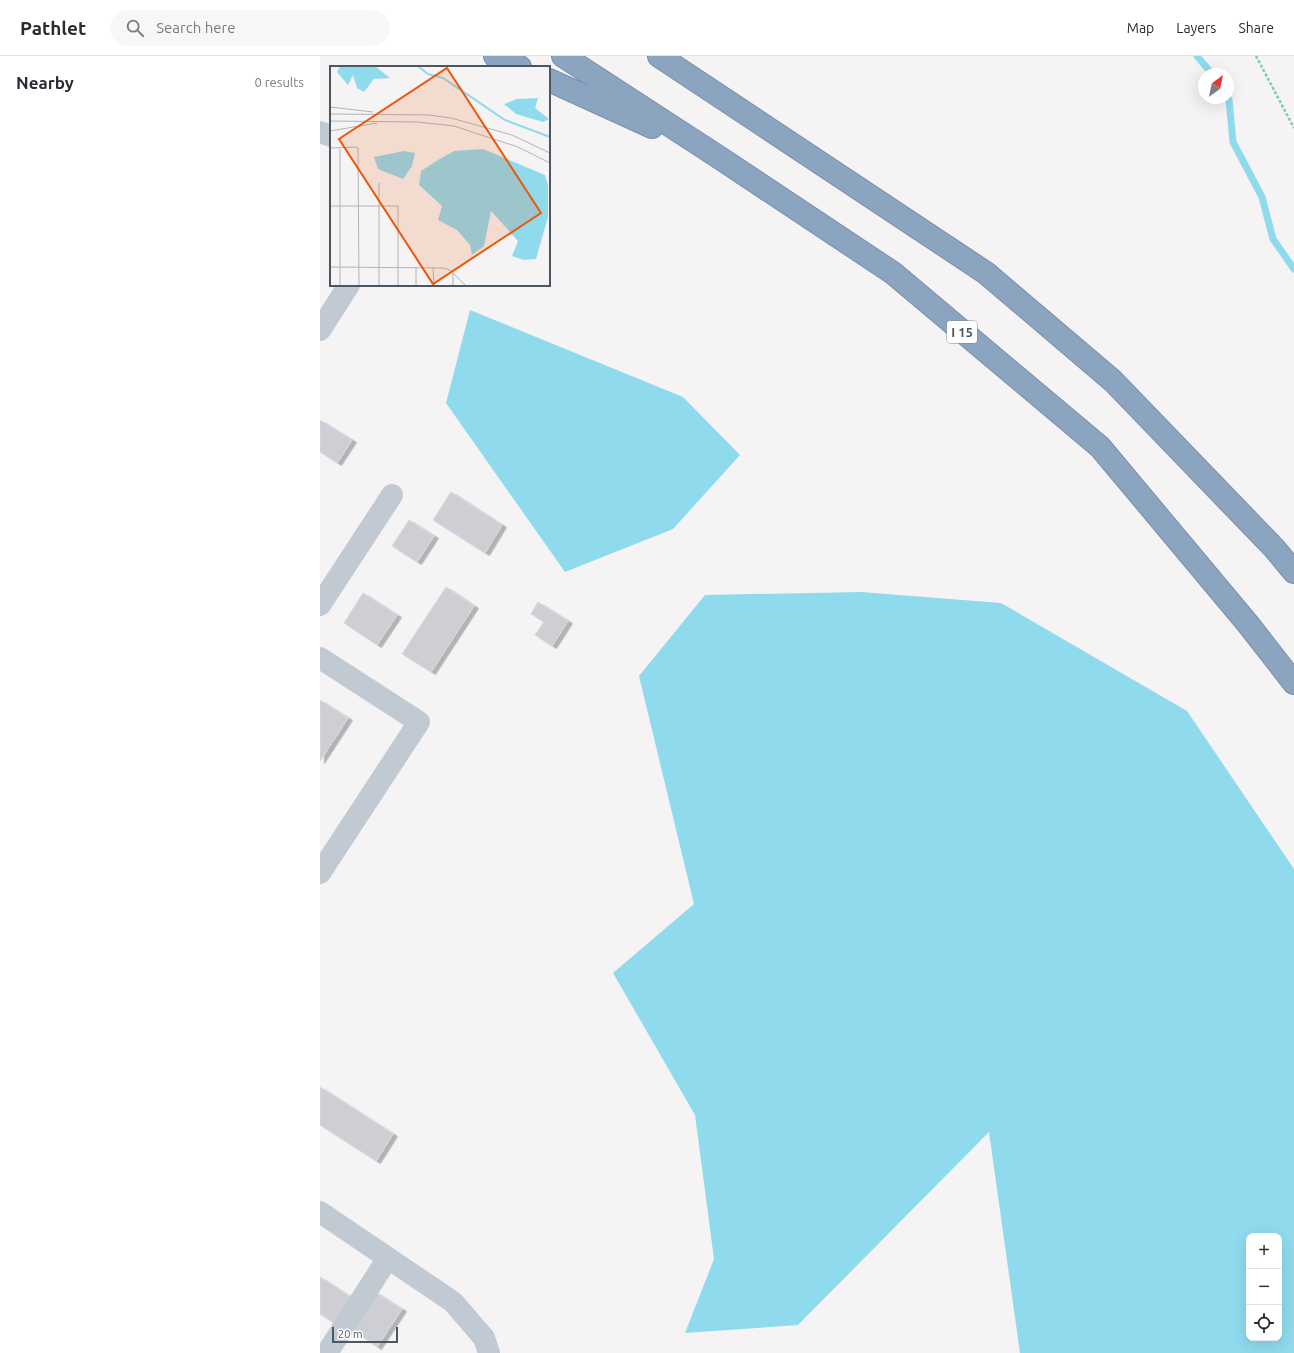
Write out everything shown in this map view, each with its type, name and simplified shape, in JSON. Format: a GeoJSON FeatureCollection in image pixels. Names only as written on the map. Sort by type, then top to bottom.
{"type":"FeatureCollection","features":[{"type":"Feature","properties":{"kind":"highway"},"geometry":{"type":"LineString","coordinates":[[495,56],[518,66]]}},
{"type":"Feature","properties":{"kind":"highway","name":"I 15"},"geometry":{"type":"LineString","coordinates":[[563,56],[893,273],[1100,447],[1248,624],[1294,683]]}},
{"type":"Feature","properties":{"kind":"highway"},"geometry":{"type":"LineString","coordinates":[[659,56],[986,273],[1107,376],[1274,548],[1294,572]]}},
{"type":"Feature","properties":{"kind":"highway"},"geometry":{"type":"LineString","coordinates":[[684,56],[805,152]]}},
{"type":"Feature","properties":{"kind":"highway"},"geometry":{"type":"LineString","coordinates":[[550,80],[717,156]]}},
{"type":"Feature","properties":{"kind":"street"},"geometry":{"type":"LineString","coordinates":[[320,132],[330,136]]}},
{"type":"Feature","properties":{"kind":"street"},"geometry":{"type":"LineString","coordinates":[[320,330],[348,286]]}},
{"type":"Feature","properties":{"kind":"street"},"geometry":{"type":"LineString","coordinates":[[320,605],[392,495]]}},
{"type":"Feature","properties":{"kind":"street"},"geometry":{"type":"LineString","coordinates":[[320,658],[419,722],[320,873]]}},
{"type":"Feature","properties":{"kind":"street"},"geometry":{"type":"LineString","coordinates":[[320,1212],[453,1302],[484,1338],[489,1353]]}},
{"type":"Feature","properties":{"kind":"street"},"geometry":{"type":"LineString","coordinates":[[327,1353],[388,1258]]}},
{"type":"Feature","properties":{"kind":"path"},"geometry":{"type":"LineString","coordinates":[[1256,56],[1294,128]]}},
{"type":"Feature","properties":{"kind":"water"},"geometry":{"type":"Polygon","coordinates":[[[470,310],[683,397],[740,455],[673,529],[565,572],[446,403],[470,310]]]}},
{"type":"Feature","properties":{"kind":"water"},"geometry":{"type":"Polygon","coordinates":[[[861,592],[1001,603],[1187,711],[1294,869],[1294,1353],[1020,1353],[989,1132],[798,1325],[685,1333],[714,1259],[695,1115],[613,973],[694,904],[639,676],[705,595],[861,592]]]}},
{"type":"Feature","properties":{"kind":"building"},"geometry":{"type":"Polygon","coordinates":[[[320,420],[352,440],[337,463],[320,452],[320,420]]]}},
{"type":"Feature","properties":{"kind":"building"},"geometry":{"type":"Polygon","coordinates":[[[451,492],[502,525],[485,553],[433,520],[451,492]]]}},
{"type":"Feature","properties":{"kind":"building"},"geometry":{"type":"Polygon","coordinates":[[[409,520],[434,536],[417,562],[392,546],[409,520]]]}},
{"type":"Feature","properties":{"kind":"building"},"geometry":{"type":"Polygon","coordinates":[[[446,587],[474,606],[431,672],[402,654],[446,587]]]}},
{"type":"Feature","properties":{"kind":"building"},"geometry":{"type":"Polygon","coordinates":[[[363,593],[397,615],[377,645],[344,623],[363,593]]]}},
{"type":"Feature","properties":{"kind":"building"},"geometry":{"type":"Polygon","coordinates":[[[538,602],[568,621],[552,646],[535,635],[544,622],[531,614],[538,602]]]}},
{"type":"Feature","properties":{"kind":"building"},"geometry":{"type":"Polygon","coordinates":[[[320,700],[348,718],[320,761],[320,700]]]}},
{"type":"Feature","properties":{"kind":"building"},"geometry":{"type":"Polygon","coordinates":[[[320,1087],[393,1134],[376,1161],[320,1125],[320,1087]]]}},
{"type":"Feature","properties":{"kind":"building"},"geometry":{"type":"Polygon","coordinates":[[[320,1277],[352,1298],[335,1324],[320,1314],[320,1277]]]}},
{"type":"Feature","properties":{"kind":"building"},"geometry":{"type":"Polygon","coordinates":[[[375,1292],[402,1309],[377,1347],[351,1329],[375,1292]]]}},
{"type":"Feature","properties":{"kind":"waterway"},"geometry":{"type":"LineString","coordinates":[[1197,56],[1207,68]]}},
{"type":"Feature","properties":{"kind":"waterway"},"geometry":{"type":"LineString","coordinates":[[1229,104],[1233,142],[1262,197],[1273,239],[1294,269]]}}]}
